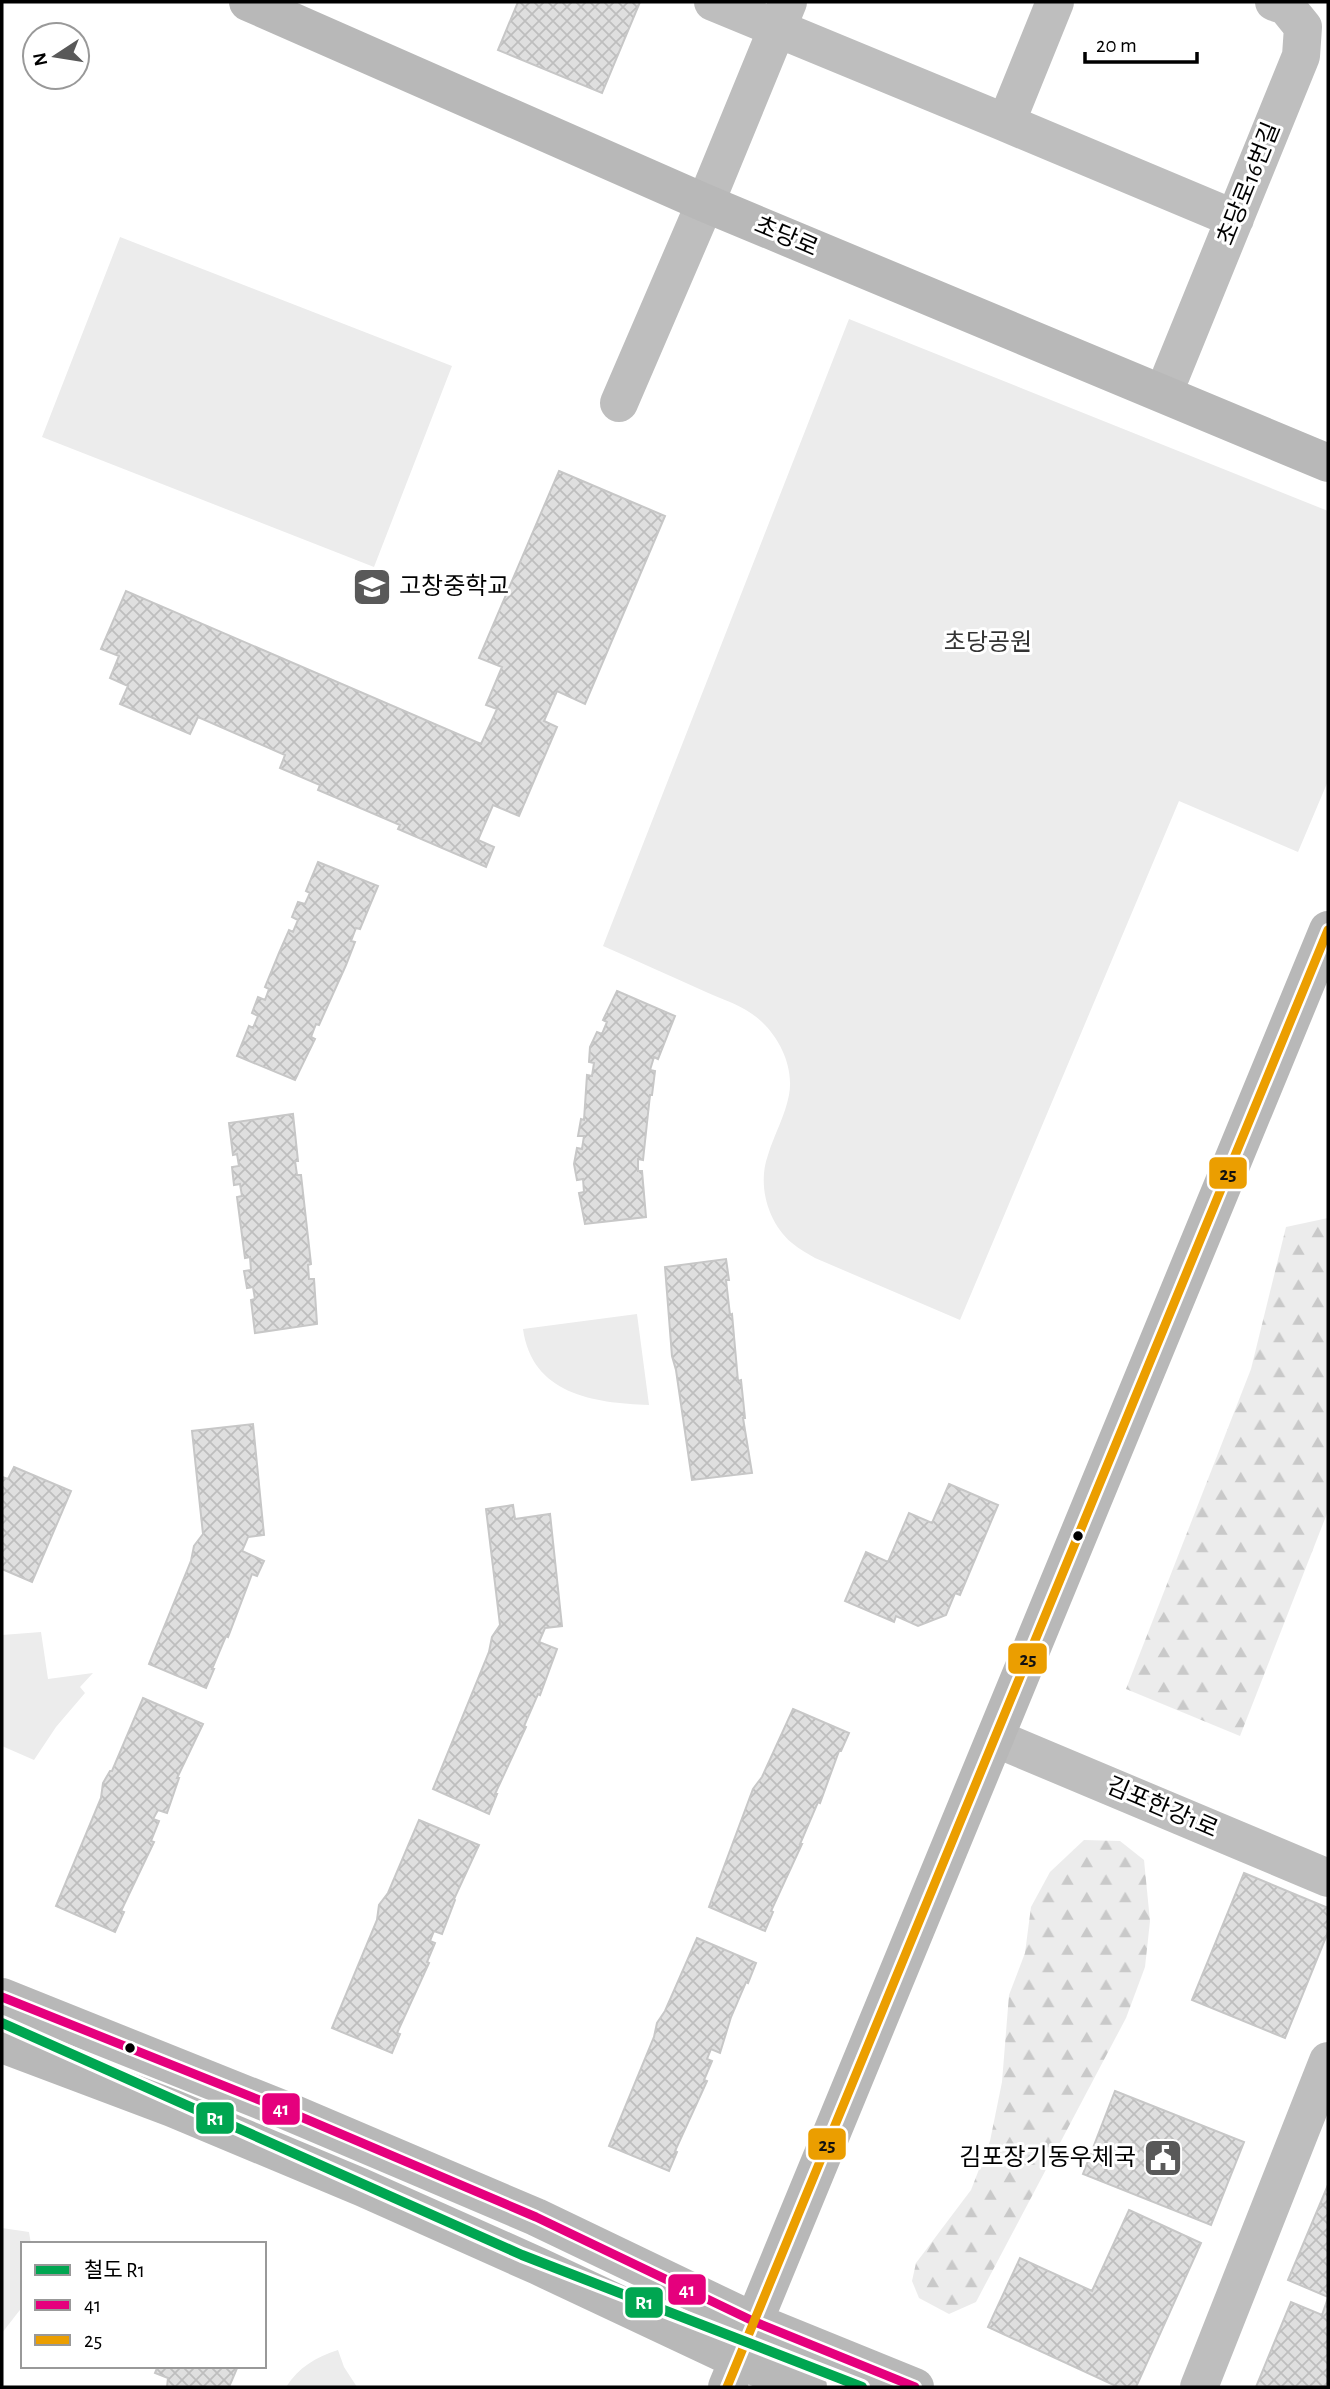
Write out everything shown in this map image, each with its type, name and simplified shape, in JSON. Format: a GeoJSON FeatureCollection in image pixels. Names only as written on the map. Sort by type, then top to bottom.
{"type":"FeatureCollection","features":[{"type":"Feature","properties":{"kind":"street","name":"초당로"},"geometry":{"type":"LineString","coordinates":[[248,2],[709,195],[1328,463]]}},
{"type":"Feature","properties":{"kind":"street","name":"초당로"},"geometry":{"type":"LineString","coordinates":[[292,2],[709,195],[1171,375],[1328,444]]}},
{"type":"Feature","properties":{"kind":"street"},"geometry":{"type":"LineString","coordinates":[[713,2],[783,15],[1006,123],[1235,219]]}},
{"type":"Feature","properties":{"kind":"street"},"geometry":{"type":"LineString","coordinates":[[1006,123],[1055,2]]}},
{"type":"Feature","properties":{"kind":"street","name":"초당로16번길"},"geometry":{"type":"LineString","coordinates":[[1171,375],[1301,56],[1303,27],[1286,6],[1275,2]]}},
{"type":"Feature","properties":{"kind":"street"},"geometry":{"type":"LineString","coordinates":[[619,403],[783,15]]}},
{"type":"Feature","properties":{"kind":"street"},"geometry":{"type":"LineString","coordinates":[[732,2374],[1328,930]]}},
{"type":"Feature","properties":{"kind":"street","name":"김포한강1로"},"geometry":{"type":"LineString","coordinates":[[995,1738],[1328,1878]]}},
{"type":"Feature","properties":{"kind":"street"},"geometry":{"type":"LineString","coordinates":[[2,1997],[287,2111],[536,2217],[755,2322],[915,2387]]}},
{"type":"Feature","properties":{"kind":"street"},"geometry":{"type":"LineString","coordinates":[[2,2044],[172,2108],[538,2266],[732,2374],[808,2387]]}},
{"type":"Feature","properties":{"kind":"street"},"geometry":{"type":"LineString","coordinates":[[1199,2387],[1328,2061]]}},
{"type":"Feature","properties":{"kind":"green space"},"geometry":{"type":"Polygon","coordinates":[[[120,237],[452,366],[374,567],[42,437],[120,237]]]}},
{"type":"Feature","properties":{"kind":"green space","name":"초당공원"},"geometry":{"type":"Polygon","coordinates":[[[849,319],[1328,511],[1328,781],[1298,852],[1179,801],[960,1320],[815,1258],[784,1235],[771,1214],[764,1191],[765,1167],[785,1110],[790,1085],[788,1065],[775,1037],[762,1022],[742,1008],[603,946],[849,319]]]}},
{"type":"Feature","properties":{"kind":"green space"},"geometry":{"type":"Polygon","coordinates":[[[1328,1218],[1328,1511],[1240,1736],[1126,1689],[1251,1369],[1286,1227],[1328,1218]]]}},
{"type":"Feature","properties":{"kind":"green space"},"geometry":{"type":"Polygon","coordinates":[[[637,1314],[649,1405],[607,1401],[568,1391],[552,1381],[539,1368],[529,1351],[523,1329],[637,1314]]]}},
{"type":"Feature","properties":{"kind":"green space"},"geometry":{"type":"Polygon","coordinates":[[[41,1632],[48,1679],[93,1673],[80,1687],[85,1693],[56,1727],[34,1760],[2,1746],[2,1635],[41,1632]]]}},
{"type":"Feature","properties":{"kind":"green space"},"geometry":{"type":"Polygon","coordinates":[[[1084,1840],[1120,1841],[1144,1860],[1150,1921],[1145,1967],[1126,2018],[976,2302],[949,2314],[919,2298],[912,2281],[916,2263],[971,2190],[990,2141],[1002,2082],[1009,1995],[1025,1953],[1031,1907],[1050,1872],[1084,1840]]]}},
{"type":"Feature","properties":{"kind":"green space"},"geometry":{"type":"Polygon","coordinates":[[[2,2228],[29,2232],[31,2242],[21,2242],[21,2309],[2,2333],[2,2228]]]}},
{"type":"Feature","properties":{"kind":"green space"},"geometry":{"type":"Polygon","coordinates":[[[338,2350],[344,2367],[357,2387],[286,2387],[309,2364],[338,2350]]]}},
{"type":"Feature","properties":{"kind":"building"},"geometry":{"type":"Polygon","coordinates":[[[518,2],[640,2],[602,93],[498,50],[518,2]]]}},
{"type":"Feature","properties":{"kind":"building"},"geometry":{"type":"Polygon","coordinates":[[[559,471],[665,516],[585,704],[557,691],[544,721],[557,727],[519,816],[493,805],[478,840],[494,847],[486,867],[398,829],[400,825],[318,790],[320,785],[280,768],[285,755],[198,717],[190,734],[120,704],[128,686],[110,678],[119,656],[101,649],[126,591],[481,744],[497,709],[486,705],[502,667],[479,658],[559,471]]]}},
{"type":"Feature","properties":{"kind":"building"},"geometry":{"type":"Polygon","coordinates":[[[318,862],[378,886],[360,929],[356,928],[351,941],[355,942],[346,965],[319,1025],[316,1024],[311,1037],[315,1039],[295,1080],[237,1056],[249,1026],[253,1028],[258,1016],[252,1013],[258,997],[265,1000],[269,989],[265,987],[279,953],[289,930],[293,932],[298,920],[292,917],[298,902],[305,904],[310,893],[306,891],[318,862]]]}},
{"type":"Feature","properties":{"kind":"building"},"geometry":{"type":"Polygon","coordinates":[[[617,991],[675,1016],[658,1059],[654,1057],[650,1070],[655,1071],[652,1095],[643,1160],[638,1159],[638,1171],[642,1171],[646,1217],[585,1224],[579,1193],[584,1192],[583,1179],[577,1180],[574,1164],[577,1148],[582,1149],[584,1136],[578,1136],[581,1119],[584,1120],[587,1075],[592,1076],[594,1063],[589,1062],[590,1047],[597,1032],[602,1034],[607,1022],[603,1020],[617,991]]]}},
{"type":"Feature","properties":{"kind":"building"},"geometry":{"type":"Polygon","coordinates":[[[293,1114],[298,1161],[295,1161],[297,1175],[301,1175],[311,1264],[308,1265],[309,1279],[314,1279],[317,1324],[255,1333],[251,1300],[255,1299],[253,1287],[247,1288],[244,1271],[251,1270],[250,1257],[245,1258],[237,1197],[242,1196],[240,1184],[234,1185],[232,1167],[239,1166],[237,1154],[233,1155],[229,1123],[293,1114]]]}},
{"type":"Feature","properties":{"kind":"building"},"geometry":{"type":"Polygon","coordinates":[[[726,1259],[738,1381],[741,1380],[743,1418],[752,1473],[692,1480],[672,1356],[665,1267],[726,1259]]]}},
{"type":"Feature","properties":{"kind":"building"},"geometry":{"type":"Polygon","coordinates":[[[253,1424],[264,1535],[248,1537],[242,1551],[264,1561],[257,1576],[252,1574],[206,1688],[149,1664],[191,1561],[194,1546],[203,1534],[192,1431],[253,1424]]]}},
{"type":"Feature","properties":{"kind":"building"},"geometry":{"type":"Polygon","coordinates":[[[14,1467],[71,1491],[32,1582],[2,1569],[2,1477],[8,1479],[14,1467]]]}},
{"type":"Feature","properties":{"kind":"building"},"geometry":{"type":"Polygon","coordinates":[[[949,1484],[998,1505],[960,1595],[955,1593],[946,1615],[918,1626],[896,1616],[894,1622],[845,1601],[866,1552],[888,1562],[909,1513],[932,1523],[949,1484]]]}},
{"type":"Feature","properties":{"kind":"building"},"geometry":{"type":"Polygon","coordinates":[[[513,1505],[515,1519],[550,1514],[562,1626],[545,1628],[539,1642],[557,1649],[489,1814],[433,1789],[489,1652],[492,1637],[500,1625],[486,1509],[513,1505]]]}},
{"type":"Feature","properties":{"kind":"building"},"geometry":{"type":"Polygon","coordinates":[[[143,1698],[203,1724],[177,1778],[167,1813],[158,1810],[153,1819],[159,1821],[151,1841],[154,1842],[121,1911],[124,1912],[115,1932],[56,1906],[101,1798],[103,1783],[112,1771],[143,1698]]]}},
{"type":"Feature","properties":{"kind":"building"},"geometry":{"type":"Polygon","coordinates":[[[793,1709],[849,1733],[771,1911],[773,1912],[765,1931],[709,1907],[753,1789],[762,1777],[793,1709]]]}},
{"type":"Feature","properties":{"kind":"building"},"geometry":{"type":"Polygon","coordinates":[[[419,1820],[479,1845],[454,1899],[442,1934],[434,1931],[430,1941],[435,1943],[427,1962],[429,1963],[397,2033],[400,2034],[392,2053],[332,2028],[377,1920],[379,1905],[388,1893],[419,1820]]]}},
{"type":"Feature","properties":{"kind":"building"},"geometry":{"type":"Polygon","coordinates":[[[1244,1873],[1328,1908],[1328,1932],[1285,2038],[1192,2000],[1244,1873]]]}},
{"type":"Feature","properties":{"kind":"building"},"geometry":{"type":"Polygon","coordinates":[[[697,1938],[756,1963],[731,2017],[720,2053],[711,2049],[707,2059],[712,2061],[704,2080],[707,2081],[675,2151],[677,2152],[669,2171],[609,2146],[654,2037],[657,2023],[665,2011],[697,1938]]]}},
{"type":"Feature","properties":{"kind":"building","name":"김포장기동우체국"},"geometry":{"type":"Polygon","coordinates":[[[1115,2091],[1244,2142],[1211,2225],[1083,2174],[1115,2091]]]}},
{"type":"Feature","properties":{"kind":"building"},"geometry":{"type":"Polygon","coordinates":[[[1328,2185],[1328,2297],[1288,2280],[1328,2185]]]}},
{"type":"Feature","properties":{"kind":"building"},"geometry":{"type":"Polygon","coordinates":[[[1129,2210],[1201,2243],[1136,2387],[1118,2387],[988,2327],[1020,2258],[1092,2291],[1129,2210]]]}},
{"type":"Feature","properties":{"kind":"building"},"geometry":{"type":"Polygon","coordinates":[[[1328,2298],[1328,2387],[1256,2387],[1291,2302],[1322,2315],[1328,2298]]]}},
{"type":"Feature","properties":{"kind":"building"},"geometry":{"type":"Polygon","coordinates":[[[157,2368],[237,2368],[229,2387],[167,2387],[168,2378],[155,2373],[157,2368]]]}},
{"type":"Feature","properties":{"kind":"rail line","name":"R1"},"geometry":{"type":"LineString","coordinates":[[2,2023],[522,2255],[862,2387]]}},
{"type":"Feature","properties":{"kind":"transit line","name":"25"},"geometry":{"type":"LineString","coordinates":[[727,2387],[1328,930]]}},
{"type":"Feature","properties":{"kind":"transit line","name":"41"},"geometry":{"type":"LineString","coordinates":[[2,1997],[287,2111],[536,2217],[755,2322],[915,2387]]}},
{"type":"Feature","properties":{"kind":"place","name":"고창중학교"},"geometry":{"type":"Point","coordinates":[372,587]}},
{"type":"Feature","properties":{"kind":"place","name":"김포장기동우체국"},"geometry":{"type":"Point","coordinates":[1163,2158]}}]}
